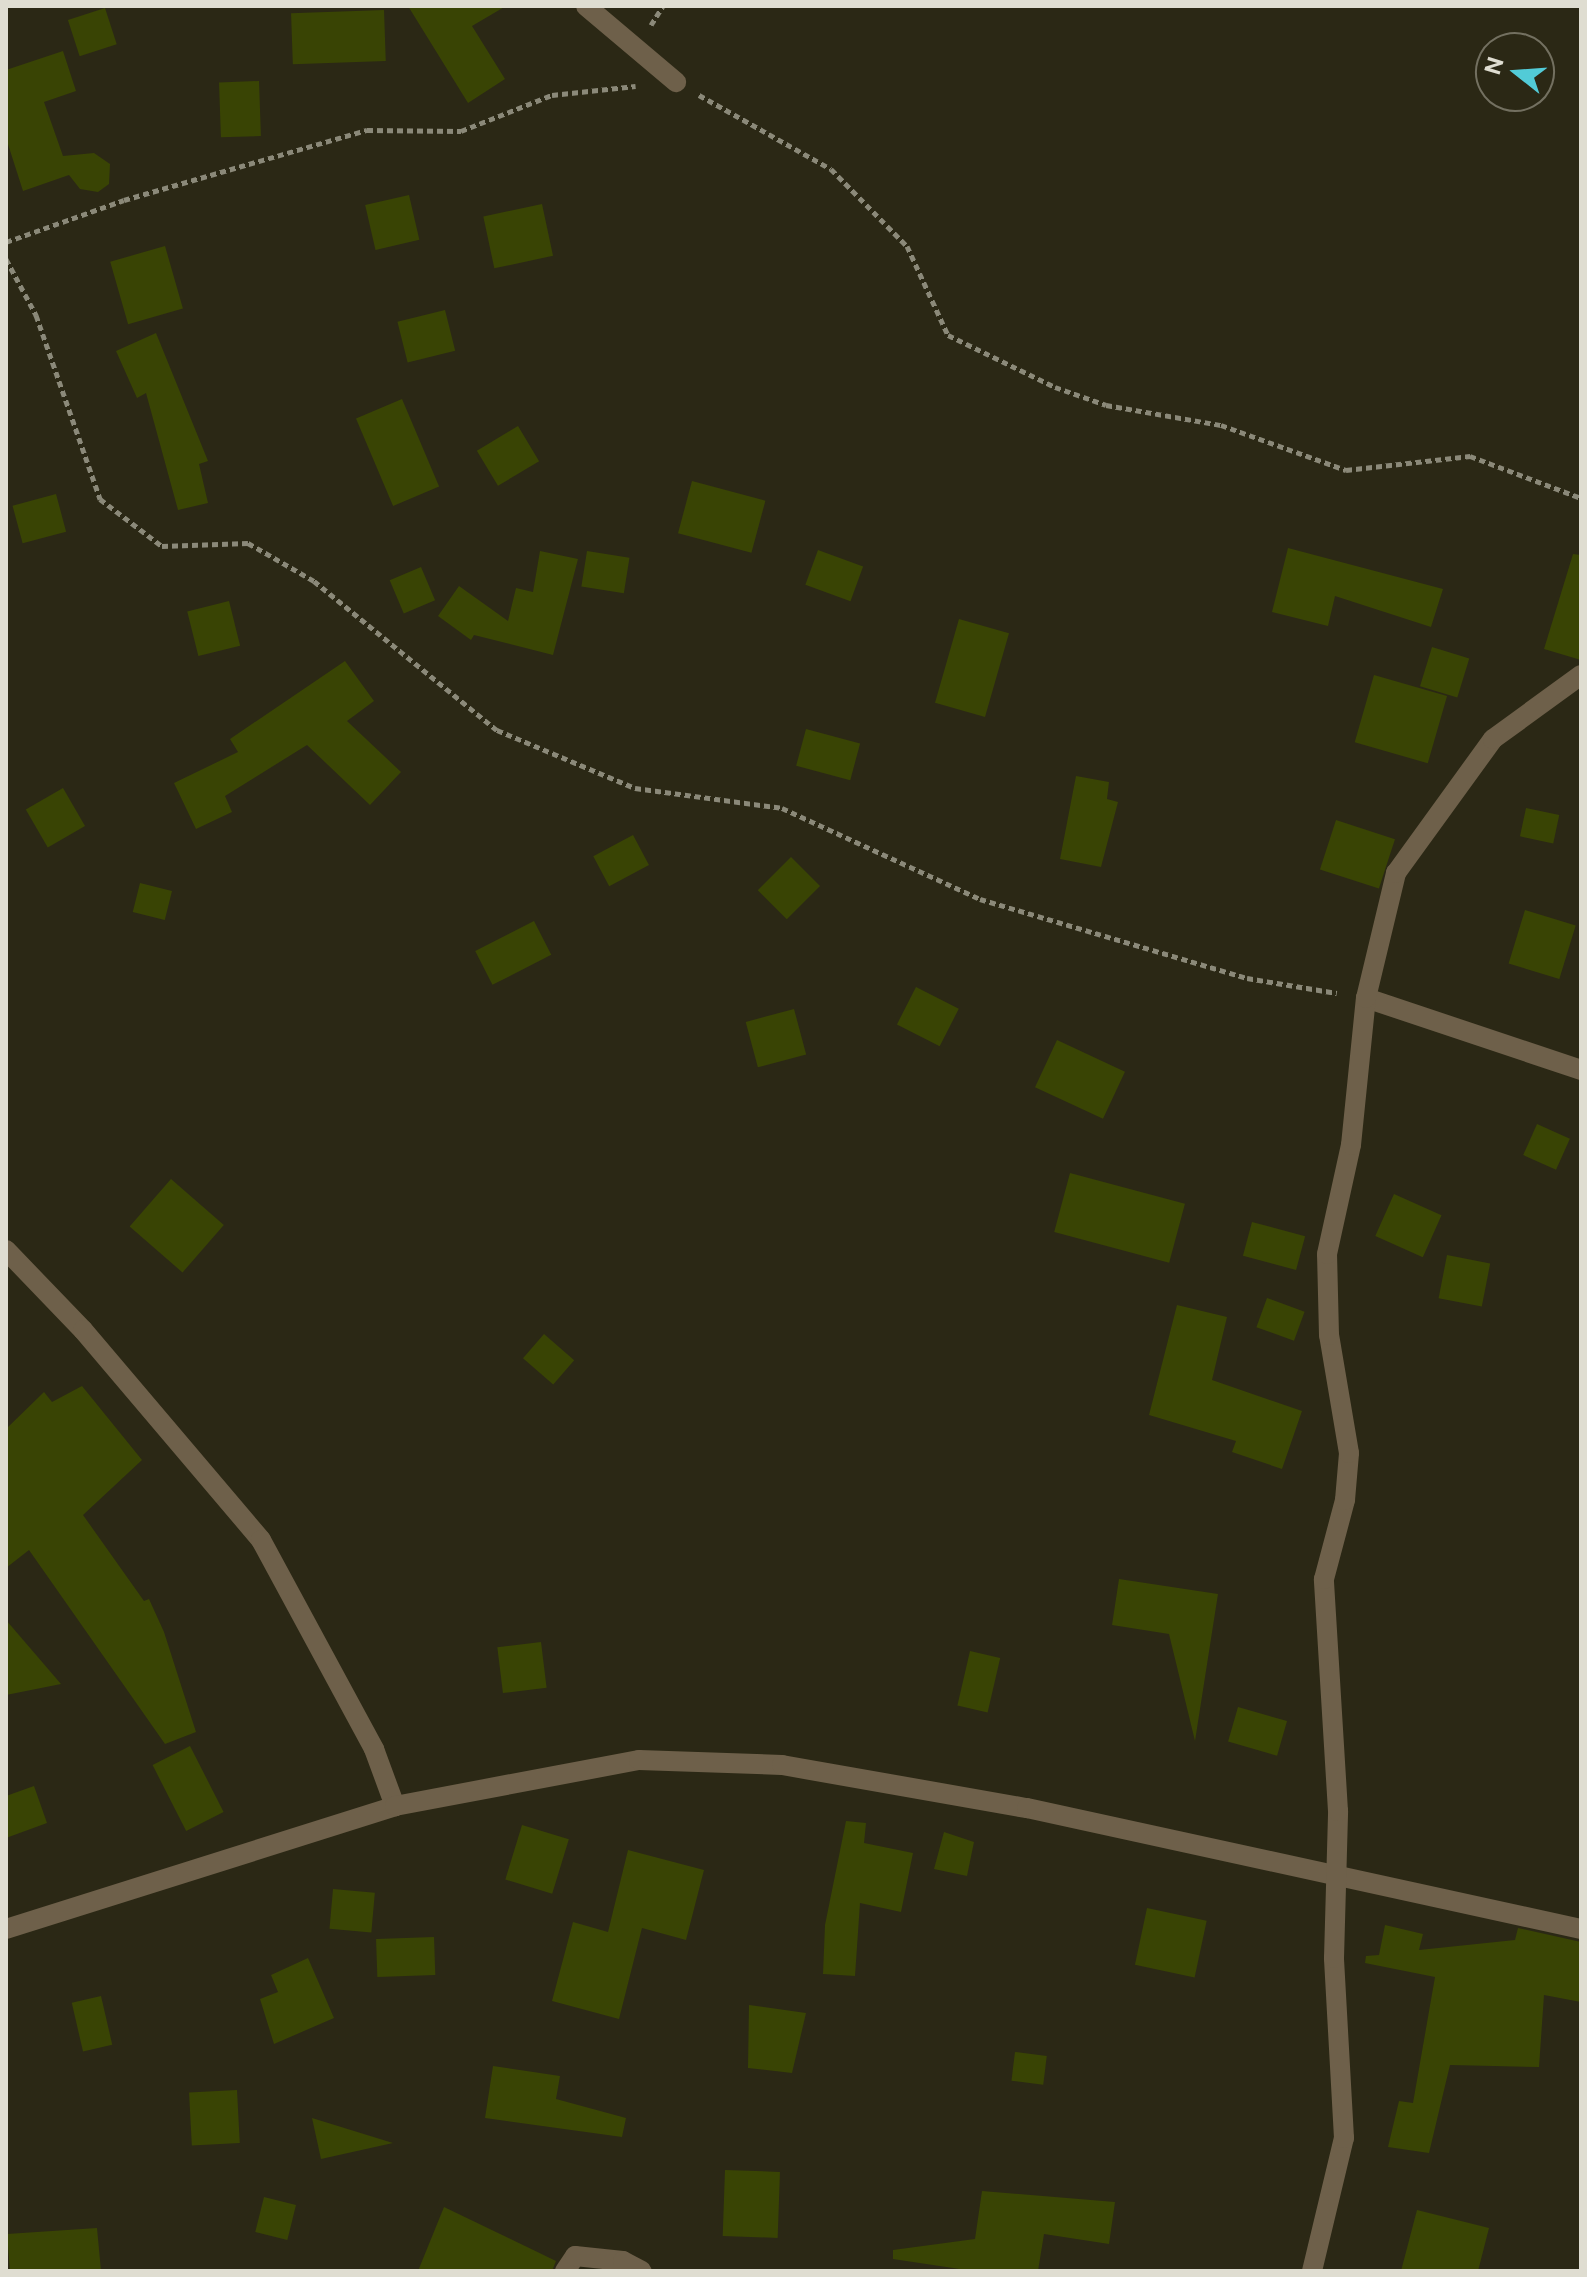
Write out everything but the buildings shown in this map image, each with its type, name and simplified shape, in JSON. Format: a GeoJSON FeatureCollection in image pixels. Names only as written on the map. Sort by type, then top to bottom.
{"type":"FeatureCollection","features":[{"type":"Feature","properties":{"kind":"street"},"geometry":{"type":"LineString","coordinates":[[586,6],[676,82]]}},
{"type":"Feature","properties":{"kind":"street"},"geometry":{"type":"LineString","coordinates":[[1312,2271],[1344,2138],[1334,1958],[1338,1878],[1324,1579],[1345,1500],[1349,1453],[1332,1362],[1327,1254],[1351,1145],[1366,998],[1396,873],[1493,739],[1581,675]]}},
{"type":"Feature","properties":{"kind":"street"},"geometry":{"type":"LineString","coordinates":[[1366,998],[1581,1070]]}},
{"type":"Feature","properties":{"kind":"street"},"geometry":{"type":"LineString","coordinates":[[6,1250],[83,1330],[261,1540],[374,1749],[395,1806]]}},
{"type":"Feature","properties":{"kind":"street"},"geometry":{"type":"LineString","coordinates":[[6,1929],[395,1806],[639,1760],[782,1765],[1027,1808],[1581,1929]]}},
{"type":"Feature","properties":{"kind":"street"},"geometry":{"type":"LineString","coordinates":[[565,2271],[575,2256],[623,2261],[642,2271]]}},
{"type":"Feature","properties":{"kind":"path"},"geometry":{"type":"LineString","coordinates":[[6,242],[124,200],[367,130],[461,131],[552,95],[676,82],[831,169],[907,246],[948,335],[1055,387],[1106,405],[1221,425],[1346,470],[1470,456],[1581,498]]}},
{"type":"Feature","properties":{"kind":"path"},"geometry":{"type":"LineString","coordinates":[[6,259],[36,315],[100,499],[162,546],[239,541],[314,581],[497,730],[635,788],[782,808],[980,899],[1247,978],[1366,998]]}}]}
